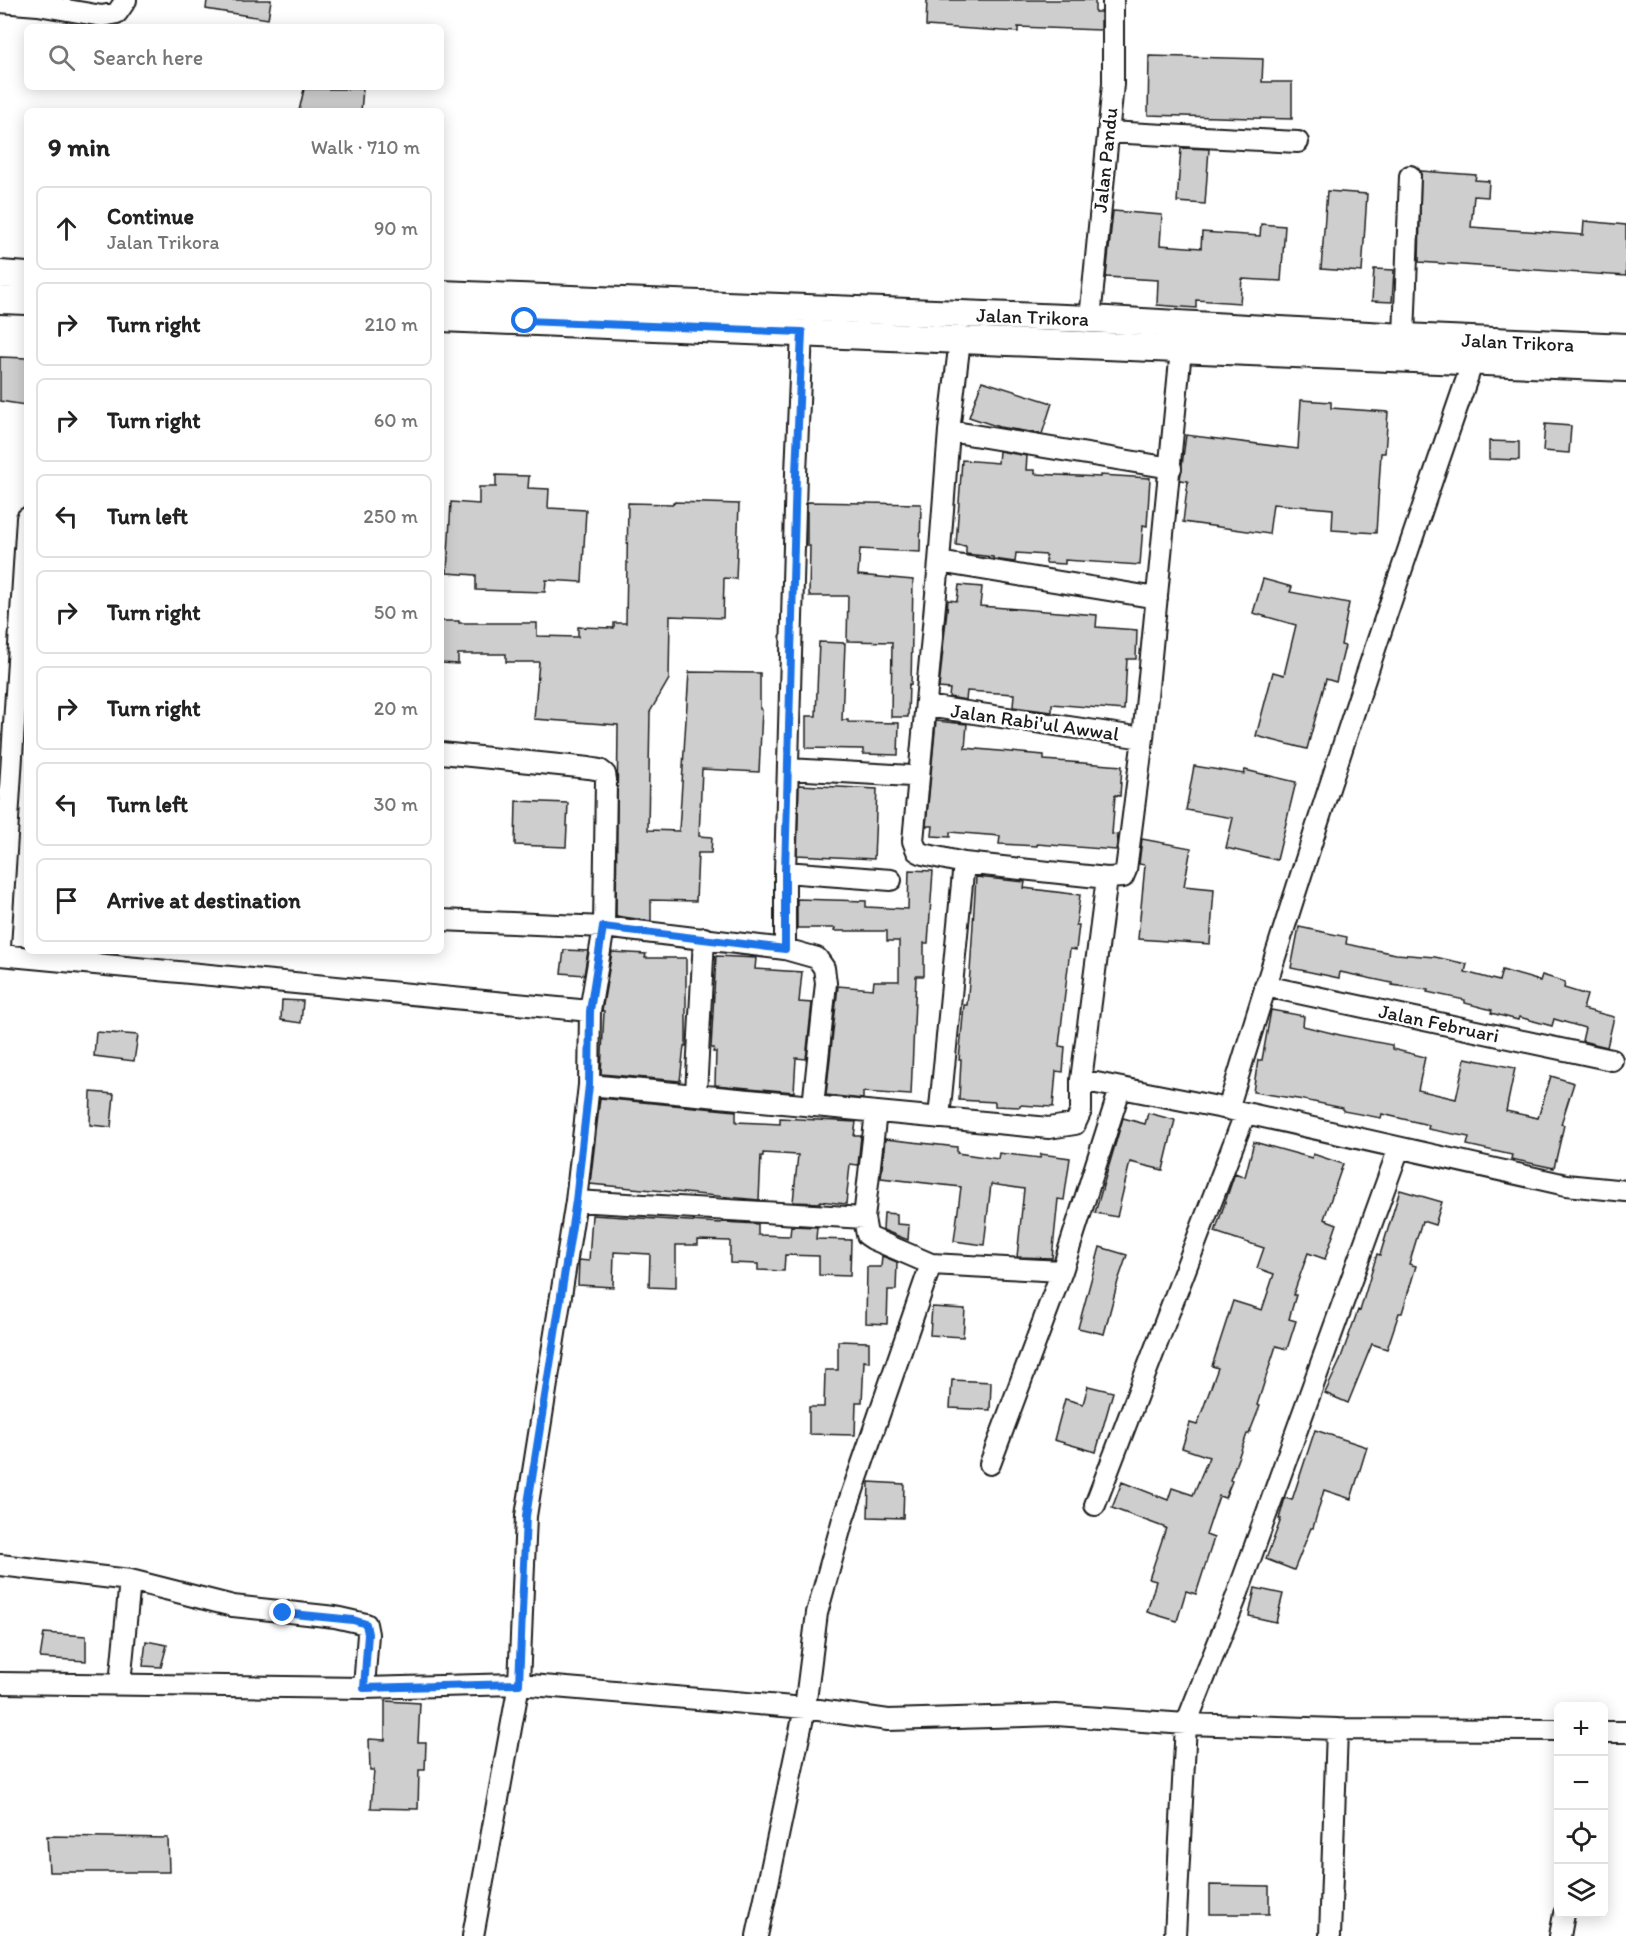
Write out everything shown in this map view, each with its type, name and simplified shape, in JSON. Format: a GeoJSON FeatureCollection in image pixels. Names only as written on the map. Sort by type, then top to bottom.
{"type":"FeatureCollection","features":[{"type":"Feature","properties":{"kind":"main road"},"geometry":{"type":"LineString","coordinates":[[0,274],[24,276]]}},
{"type":"Feature","properties":{"kind":"main road","name":"Jalan Trikora"},"geometry":{"type":"LineString","coordinates":[[444,294],[1090,319],[1256,341],[1473,361],[1626,368]]}},
{"type":"Feature","properties":{"kind":"main road"},"geometry":{"type":"LineString","coordinates":[[0,300],[24,302]]}},
{"type":"Feature","properties":{"kind":"main road","name":"Jalan Trikora"},"geometry":{"type":"LineString","coordinates":[[444,318],[1098,344],[1181,350],[1256,341],[1404,337],[1626,347]]}},
{"type":"Feature","properties":{"kind":"street"},"geometry":{"type":"LineString","coordinates":[[0,2],[38,5],[102,16],[117,13],[126,0]]}},
{"type":"Feature","properties":{"kind":"street","name":"Jalan Pandu"},"geometry":{"type":"LineString","coordinates":[[1090,319],[1113,84],[1113,0]]}},
{"type":"Feature","properties":{"kind":"street"},"geometry":{"type":"LineString","coordinates":[[1108,132],[1298,142]]}},
{"type":"Feature","properties":{"kind":"street"},"geometry":{"type":"LineString","coordinates":[[1404,337],[1410,176]]}},
{"type":"Feature","properties":{"kind":"street"},"geometry":{"type":"LineString","coordinates":[[785,949],[785,872],[802,332]]}},
{"type":"Feature","properties":{"kind":"street"},"geometry":{"type":"LineString","coordinates":[[960,340],[949,430],[927,706],[913,841],[915,847],[923,854],[964,863],[1107,878],[1123,877],[1126,870],[1143,738],[1181,350]]}},
{"type":"Feature","properties":{"kind":"street"},"geometry":{"type":"LineString","coordinates":[[1095,1505],[1237,1111],[1265,986],[1402,566],[1473,361]]}},
{"type":"Feature","properties":{"kind":"street"},"geometry":{"type":"LineString","coordinates":[[949,430],[1171,468]]}},
{"type":"Feature","properties":{"kind":"street"},"geometry":{"type":"LineString","coordinates":[[939,562],[1157,598]]}},
{"type":"Feature","properties":{"kind":"street"},"geometry":{"type":"LineString","coordinates":[[0,947],[24,566]]}},
{"type":"Feature","properties":{"kind":"street","name":"Jalan Rabi'ul Awwal"},"geometry":{"type":"LineString","coordinates":[[927,706],[1143,738]]}},
{"type":"Feature","properties":{"kind":"street"},"geometry":{"type":"LineString","coordinates":[[444,753],[589,768],[600,770],[605,774],[603,927],[590,1011],[589,1085],[576,1201],[526,1516],[519,1684],[473,1936]]}},
{"type":"Feature","properties":{"kind":"street"},"geometry":{"type":"LineString","coordinates":[[789,770],[911,776]]}},
{"type":"Feature","properties":{"kind":"street"},"geometry":{"type":"LineString","coordinates":[[939,1118],[964,863]]}},
{"type":"Feature","properties":{"kind":"street"},"geometry":{"type":"LineString","coordinates":[[785,872],[891,880]]}},
{"type":"Feature","properties":{"kind":"street"},"geometry":{"type":"LineString","coordinates":[[589,1085],[1049,1128],[1075,1124],[1080,1111],[1081,1080],[1107,878]]}},
{"type":"Feature","properties":{"kind":"street"},"geometry":{"type":"LineString","coordinates":[[444,920],[603,927],[785,949],[817,958],[824,968],[826,983],[813,1106]]}},
{"type":"Feature","properties":{"kind":"street"},"geometry":{"type":"LineString","coordinates":[[696,1094],[704,938]]}},
{"type":"Feature","properties":{"kind":"street"},"geometry":{"type":"LineString","coordinates":[[0,955],[590,1011]]}},
{"type":"Feature","properties":{"kind":"street","name":"Jalan Februari"},"geometry":{"type":"LineString","coordinates":[[1265,986],[1612,1060]]}},
{"type":"Feature","properties":{"kind":"street"},"geometry":{"type":"LineString","coordinates":[[1081,1080],[1237,1111],[1566,1185],[1626,1191]]}},
{"type":"Feature","properties":{"kind":"street"},"geometry":{"type":"LineString","coordinates":[[990,1464],[1062,1271],[1120,1089]]}},
{"type":"Feature","properties":{"kind":"street"},"geometry":{"type":"LineString","coordinates":[[876,1112],[864,1218],[867,1234],[873,1239],[932,1264],[1062,1271]]}},
{"type":"Feature","properties":{"kind":"street"},"geometry":{"type":"LineString","coordinates":[[1175,1936],[1186,1724],[1240,1587],[1399,1148]]}},
{"type":"Feature","properties":{"kind":"street"},"geometry":{"type":"LineString","coordinates":[[576,1201],[864,1218]]}},
{"type":"Feature","properties":{"kind":"street"},"geometry":{"type":"LineString","coordinates":[[757,1936],[805,1708],[818,1613],[843,1519],[932,1264]]}},
{"type":"Feature","properties":{"kind":"street"},"geometry":{"type":"LineString","coordinates":[[0,1565],[130,1580],[233,1606],[344,1618],[366,1624],[368,1634],[364,1688]]}},
{"type":"Feature","properties":{"kind":"street"},"geometry":{"type":"LineString","coordinates":[[120,1684],[130,1580]]}},
{"type":"Feature","properties":{"kind":"street"},"geometry":{"type":"LineString","coordinates":[[0,1683],[364,1688],[519,1684],[805,1708],[888,1720],[1056,1715],[1186,1724],[1337,1729],[1554,1730]]}},
{"type":"Feature","properties":{"kind":"street"},"geometry":{"type":"LineString","coordinates":[[1329,1936],[1337,1729]]}},
{"type":"Feature","properties":{"kind":"street"},"geometry":{"type":"LineString","coordinates":[[1608,1732],[1626,1732]]}},
{"type":"Feature","properties":{"kind":"street"},"geometry":{"type":"LineString","coordinates":[[1560,1936],[1563,1918]]}},
{"type":"Feature","properties":{"kind":"building"},"geometry":{"type":"Polygon","coordinates":[[[207,0],[271,0],[268,19],[206,9],[207,0]]]}},
{"type":"Feature","properties":{"kind":"building"},"geometry":{"type":"Polygon","coordinates":[[[927,0],[1095,0],[1095,12],[1101,12],[1101,30],[1018,27],[1018,32],[926,26],[927,0]]]}},
{"type":"Feature","properties":{"kind":"building"},"geometry":{"type":"Polygon","coordinates":[[[1149,56],[1263,59],[1262,82],[1292,82],[1292,119],[1148,115],[1149,56]]]}},
{"type":"Feature","properties":{"kind":"building"},"geometry":{"type":"Polygon","coordinates":[[[304,90],[363,90],[361,108],[300,108],[304,90]]]}},
{"type":"Feature","properties":{"kind":"building"},"geometry":{"type":"Polygon","coordinates":[[[1181,148],[1209,149],[1205,204],[1177,202],[1181,148]]]}},
{"type":"Feature","properties":{"kind":"building"},"geometry":{"type":"Polygon","coordinates":[[[1421,171],[1476,175],[1475,180],[1489,181],[1488,197],[1474,196],[1471,227],[1583,235],[1584,221],[1626,225],[1626,276],[1419,262],[1421,171]]]}},
{"type":"Feature","properties":{"kind":"building"},"geometry":{"type":"Polygon","coordinates":[[[1327,191],[1367,194],[1362,272],[1321,269],[1327,191]]]}},
{"type":"Feature","properties":{"kind":"building"},"geometry":{"type":"Polygon","coordinates":[[[1113,211],[1162,215],[1160,245],[1201,248],[1202,232],[1260,236],[1261,224],[1285,226],[1281,281],[1242,279],[1240,303],[1196,300],[1196,308],[1157,305],[1158,280],[1106,277],[1113,211]]]}},
{"type":"Feature","properties":{"kind":"building"},"geometry":{"type":"Polygon","coordinates":[[[1374,269],[1394,270],[1392,302],[1372,301],[1374,269]]]}},
{"type":"Feature","properties":{"kind":"building"},"geometry":{"type":"Polygon","coordinates":[[[0,357],[24,358],[24,405],[0,401],[0,357]]]}},
{"type":"Feature","properties":{"kind":"building"},"geometry":{"type":"Polygon","coordinates":[[[982,381],[1052,403],[1042,434],[999,427],[969,417],[982,381]]]}},
{"type":"Feature","properties":{"kind":"building"},"geometry":{"type":"Polygon","coordinates":[[[1301,400],[1331,402],[1331,408],[1388,412],[1385,453],[1381,453],[1376,533],[1332,530],[1333,509],[1273,504],[1269,534],[1183,522],[1188,481],[1180,480],[1186,435],[1298,449],[1301,400]]]}},
{"type":"Feature","properties":{"kind":"building"},"geometry":{"type":"Polygon","coordinates":[[[1545,424],[1571,426],[1569,453],[1543,451],[1545,424]]]}},
{"type":"Feature","properties":{"kind":"building"},"geometry":{"type":"Polygon","coordinates":[[[1489,441],[1519,442],[1519,460],[1489,459],[1489,441]]]}},
{"type":"Feature","properties":{"kind":"building"},"geometry":{"type":"Polygon","coordinates":[[[999,451],[1027,456],[1026,470],[1035,470],[1035,474],[1150,478],[1147,526],[1143,525],[1140,565],[1065,560],[1065,564],[1046,563],[1046,555],[1016,553],[1015,562],[966,554],[966,546],[956,545],[962,460],[998,463],[999,451]]]}},
{"type":"Feature","properties":{"kind":"building"},"geometry":{"type":"Polygon","coordinates":[[[496,475],[529,476],[528,488],[549,489],[548,508],[586,510],[582,582],[546,580],[545,592],[476,590],[476,575],[447,573],[451,502],[479,504],[479,487],[496,487],[496,475]]]}},
{"type":"Feature","properties":{"kind":"building"},"geometry":{"type":"Polygon","coordinates":[[[673,502],[739,504],[736,579],[724,578],[723,618],[670,616],[669,679],[650,712],[648,830],[679,831],[689,672],[760,673],[760,709],[762,710],[759,772],[702,769],[699,836],[712,837],[711,853],[698,853],[696,901],[651,900],[651,921],[616,916],[618,725],[534,719],[539,662],[506,662],[506,654],[458,654],[458,664],[444,663],[444,621],[537,623],[537,636],[578,637],[578,627],[614,628],[614,623],[626,623],[628,503],[673,504],[673,502]]]}},
{"type":"Feature","properties":{"kind":"building"},"geometry":{"type":"Polygon","coordinates":[[[807,502],[921,504],[920,552],[860,549],[858,575],[913,580],[911,685],[909,684],[908,717],[891,717],[892,642],[847,641],[848,596],[809,596],[810,546],[807,546],[807,502]]]}},
{"type":"Feature","properties":{"kind":"building"},"geometry":{"type":"Polygon","coordinates":[[[1263,579],[1292,587],[1290,592],[1349,603],[1341,645],[1345,646],[1336,682],[1326,679],[1307,749],[1256,736],[1273,672],[1284,675],[1296,625],[1253,613],[1263,579]]]}},
{"type":"Feature","properties":{"kind":"building"},"geometry":{"type":"Polygon","coordinates":[[[959,585],[982,587],[980,606],[1097,615],[1096,627],[1137,630],[1136,659],[1127,659],[1124,710],[1052,704],[1052,712],[1013,707],[1014,694],[967,691],[966,700],[949,697],[950,689],[939,688],[948,600],[957,601],[959,585]]]}},
{"type":"Feature","properties":{"kind":"building"},"geometry":{"type":"Polygon","coordinates":[[[819,642],[845,643],[842,720],[899,723],[898,755],[863,754],[863,749],[806,748],[806,716],[816,716],[819,642]]]}},
{"type":"Feature","properties":{"kind":"building"},"geometry":{"type":"Polygon","coordinates":[[[936,721],[967,724],[965,748],[1044,755],[1044,760],[1122,766],[1120,796],[1115,795],[1112,834],[1118,835],[1116,850],[1037,844],[1037,846],[999,844],[1000,836],[950,832],[950,837],[932,836],[933,826],[926,826],[936,721]]]}},
{"type":"Feature","properties":{"kind":"building"},"geometry":{"type":"Polygon","coordinates":[[[1194,766],[1244,774],[1245,770],[1296,782],[1277,860],[1226,848],[1233,818],[1186,810],[1194,766]]]}},
{"type":"Feature","properties":{"kind":"building"},"geometry":{"type":"Polygon","coordinates":[[[799,785],[877,789],[874,859],[797,855],[799,785]]]}},
{"type":"Feature","properties":{"kind":"building"},"geometry":{"type":"Polygon","coordinates":[[[516,801],[568,803],[566,847],[515,845],[516,801]]]}},
{"type":"Feature","properties":{"kind":"building"},"geometry":{"type":"Polygon","coordinates":[[[1142,839],[1191,848],[1184,886],[1214,889],[1210,944],[1138,939],[1145,865],[1139,864],[1142,839]]]}},
{"type":"Feature","properties":{"kind":"building"},"geometry":{"type":"Polygon","coordinates":[[[909,870],[933,871],[928,943],[924,943],[924,976],[916,976],[911,1095],[863,1092],[863,1099],[826,1095],[838,986],[873,989],[874,981],[899,981],[899,941],[887,941],[887,931],[797,928],[797,899],[866,901],[866,907],[908,909],[909,870]]]}},
{"type":"Feature","properties":{"kind":"building"},"geometry":{"type":"Polygon","coordinates":[[[976,877],[1025,882],[1024,888],[1080,895],[1076,925],[1079,925],[1076,950],[1070,949],[1059,1046],[1065,1047],[1063,1072],[1056,1071],[1053,1107],[995,1106],[995,1102],[959,1100],[961,1060],[959,1060],[964,1005],[967,1005],[976,877]]]}},
{"type":"Feature","properties":{"kind":"building"},"geometry":{"type":"Polygon","coordinates":[[[1299,927],[1347,937],[1346,944],[1467,964],[1465,972],[1499,981],[1502,970],[1540,981],[1542,975],[1565,982],[1564,988],[1587,995],[1583,1009],[1614,1017],[1607,1047],[1582,1041],[1585,1028],[1554,1019],[1552,1026],[1519,1017],[1518,1020],[1491,1013],[1492,1010],[1465,1003],[1465,1000],[1427,992],[1428,990],[1392,985],[1392,983],[1340,972],[1339,978],[1291,968],[1299,927]]]}},
{"type":"Feature","properties":{"kind":"building"},"geometry":{"type":"Polygon","coordinates":[[[564,950],[588,951],[584,975],[561,973],[564,950]]]}},
{"type":"Feature","properties":{"kind":"building"},"geometry":{"type":"Polygon","coordinates":[[[612,952],[646,954],[645,958],[686,958],[686,1046],[684,1046],[680,1081],[601,1074],[604,1011],[602,1011],[612,952]]]}},
{"type":"Feature","properties":{"kind":"building"},"geometry":{"type":"Polygon","coordinates":[[[716,956],[756,958],[755,969],[802,972],[799,1002],[812,1003],[806,1059],[796,1058],[794,1092],[715,1085],[716,1052],[713,1052],[714,1048],[711,1048],[716,956]]]}},
{"type":"Feature","properties":{"kind":"building"},"geometry":{"type":"Polygon","coordinates":[[[282,1000],[303,1001],[301,1023],[281,1020],[282,1000]]]}},
{"type":"Feature","properties":{"kind":"building"},"geometry":{"type":"Polygon","coordinates":[[[1271,1010],[1304,1016],[1303,1026],[1392,1045],[1392,1049],[1425,1057],[1418,1090],[1456,1099],[1465,1058],[1515,1068],[1506,1111],[1538,1118],[1551,1076],[1574,1083],[1561,1124],[1564,1125],[1554,1168],[1511,1159],[1512,1155],[1467,1145],[1469,1137],[1428,1129],[1429,1125],[1382,1114],[1381,1118],[1343,1111],[1343,1108],[1304,1100],[1253,1092],[1258,1060],[1262,1060],[1271,1010]]]}},
{"type":"Feature","properties":{"kind":"building"},"geometry":{"type":"Polygon","coordinates":[[[96,1032],[138,1035],[134,1061],[94,1056],[96,1032]]]}},
{"type":"Feature","properties":{"kind":"building"},"geometry":{"type":"Polygon","coordinates":[[[91,1092],[114,1094],[111,1127],[90,1125],[91,1092]]]}},
{"type":"Feature","properties":{"kind":"building"},"geometry":{"type":"Polygon","coordinates":[[[600,1098],[736,1111],[736,1122],[780,1124],[780,1118],[856,1122],[854,1136],[861,1136],[858,1165],[850,1164],[846,1204],[820,1201],[820,1203],[793,1202],[798,1155],[763,1153],[759,1200],[590,1184],[600,1098]]]}},
{"type":"Feature","properties":{"kind":"building"},"geometry":{"type":"Polygon","coordinates":[[[1148,1113],[1175,1120],[1163,1170],[1130,1162],[1117,1217],[1095,1213],[1123,1118],[1145,1124],[1148,1113]]]}},
{"type":"Feature","properties":{"kind":"building"},"geometry":{"type":"Polygon","coordinates":[[[885,1139],[957,1147],[957,1153],[998,1159],[999,1153],[1040,1158],[1041,1154],[1070,1158],[1064,1200],[1058,1199],[1052,1258],[1017,1257],[1024,1189],[991,1184],[984,1245],[954,1241],[961,1187],[881,1178],[885,1139]]]}},
{"type":"Feature","properties":{"kind":"building"},"geometry":{"type":"Polygon","coordinates":[[[1254,1142],[1312,1158],[1313,1154],[1343,1164],[1324,1219],[1337,1224],[1325,1259],[1308,1253],[1293,1295],[1296,1295],[1289,1319],[1296,1321],[1287,1349],[1276,1346],[1257,1405],[1260,1406],[1249,1434],[1247,1434],[1225,1498],[1219,1496],[1206,1535],[1214,1538],[1196,1594],[1186,1591],[1177,1621],[1147,1612],[1156,1581],[1149,1579],[1166,1528],[1112,1508],[1122,1482],[1168,1500],[1172,1488],[1193,1495],[1209,1457],[1182,1448],[1190,1423],[1197,1425],[1218,1368],[1212,1366],[1233,1301],[1262,1310],[1274,1274],[1257,1268],[1264,1248],[1215,1232],[1235,1173],[1245,1177],[1254,1142]]]}},
{"type":"Feature","properties":{"kind":"building"},"geometry":{"type":"Polygon","coordinates":[[[1400,1190],[1442,1202],[1435,1225],[1422,1221],[1409,1264],[1416,1266],[1402,1313],[1399,1313],[1387,1349],[1372,1344],[1348,1403],[1325,1393],[1339,1363],[1358,1310],[1360,1311],[1400,1190]]]}},
{"type":"Feature","properties":{"kind":"building"},"geometry":{"type":"Polygon","coordinates":[[[884,1213],[897,1214],[897,1224],[909,1225],[908,1240],[883,1230],[884,1213]]]}},
{"type":"Feature","properties":{"kind":"building"},"geometry":{"type":"Polygon","coordinates":[[[592,1215],[758,1224],[758,1235],[790,1236],[791,1226],[817,1227],[816,1239],[851,1240],[850,1276],[819,1275],[819,1256],[785,1255],[784,1271],[758,1270],[758,1264],[730,1263],[730,1241],[698,1240],[698,1245],[676,1245],[676,1288],[649,1287],[650,1254],[614,1252],[613,1287],[578,1285],[579,1260],[589,1261],[592,1215]]]}},
{"type":"Feature","properties":{"kind":"building"},"geometry":{"type":"Polygon","coordinates":[[[1100,1247],[1127,1255],[1104,1334],[1078,1328],[1100,1247]]]}},
{"type":"Feature","properties":{"kind":"building"},"geometry":{"type":"Polygon","coordinates":[[[882,1256],[897,1262],[896,1290],[888,1290],[887,1324],[866,1323],[867,1267],[881,1267],[882,1256]]]}},
{"type":"Feature","properties":{"kind":"building"},"geometry":{"type":"Polygon","coordinates":[[[932,1307],[965,1309],[963,1337],[930,1335],[932,1307]]]}},
{"type":"Feature","properties":{"kind":"building"},"geometry":{"type":"Polygon","coordinates":[[[838,1341],[869,1342],[869,1362],[864,1361],[862,1402],[856,1402],[855,1435],[809,1434],[809,1407],[824,1407],[825,1370],[838,1370],[838,1341]]]}},
{"type":"Feature","properties":{"kind":"building"},"geometry":{"type":"Polygon","coordinates":[[[952,1380],[991,1382],[990,1410],[950,1408],[952,1380]]]}},
{"type":"Feature","properties":{"kind":"building"},"geometry":{"type":"Polygon","coordinates":[[[1088,1386],[1113,1392],[1096,1452],[1054,1440],[1065,1399],[1083,1404],[1088,1386]]]}},
{"type":"Feature","properties":{"kind":"building"},"geometry":{"type":"Polygon","coordinates":[[[1315,1430],[1367,1447],[1351,1499],[1324,1490],[1313,1528],[1311,1528],[1294,1570],[1266,1559],[1281,1519],[1279,1519],[1285,1498],[1292,1500],[1315,1430]]]}},
{"type":"Feature","properties":{"kind":"building"},"geometry":{"type":"Polygon","coordinates":[[[869,1482],[904,1484],[903,1518],[868,1517],[869,1482]]]}},
{"type":"Feature","properties":{"kind":"building"},"geometry":{"type":"Polygon","coordinates":[[[1255,1588],[1283,1594],[1276,1622],[1249,1616],[1255,1588]]]}},
{"type":"Feature","properties":{"kind":"building"},"geometry":{"type":"Polygon","coordinates":[[[44,1633],[86,1636],[86,1661],[40,1658],[44,1633]]]}},
{"type":"Feature","properties":{"kind":"building"},"geometry":{"type":"Polygon","coordinates":[[[146,1641],[167,1645],[161,1667],[143,1666],[146,1641]]]}},
{"type":"Feature","properties":{"kind":"building"},"geometry":{"type":"Polygon","coordinates":[[[385,1701],[420,1703],[418,1742],[426,1742],[425,1770],[419,1770],[418,1809],[371,1808],[374,1770],[370,1770],[369,1739],[385,1740],[385,1701]]]}},
{"type":"Feature","properties":{"kind":"building"},"geometry":{"type":"Polygon","coordinates":[[[47,1836],[168,1838],[169,1872],[49,1872],[47,1836]]]}},
{"type":"Feature","properties":{"kind":"building"},"geometry":{"type":"Polygon","coordinates":[[[1210,1885],[1269,1886],[1269,1914],[1210,1914],[1210,1885]]]}},
{"type":"Feature","properties":{"kind":"route"},"geometry":{"type":"LineString","coordinates":[[283,1613],[335,1617],[366,1624],[368,1634],[364,1688],[519,1684],[526,1516],[576,1201],[589,1085],[590,1011],[603,927],[785,949],[785,872],[802,332],[525,321]]}}]}
